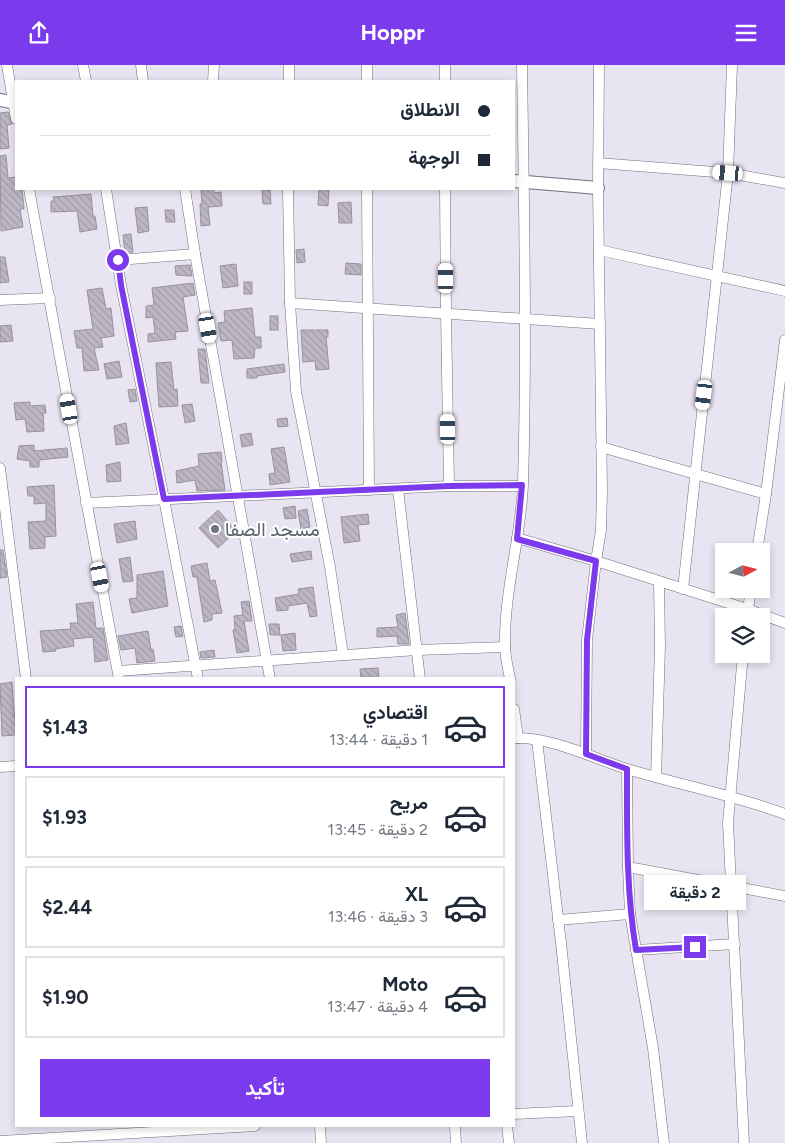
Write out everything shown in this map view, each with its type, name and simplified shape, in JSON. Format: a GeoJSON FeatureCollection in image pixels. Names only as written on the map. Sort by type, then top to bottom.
{"type":"FeatureCollection","features":[{"type":"Feature","properties":{"kind":"street"},"geometry":{"type":"LineString","coordinates":[[0,100],[15,103],[7,65]]}},
{"type":"Feature","properties":{"kind":"street"},"geometry":{"type":"LineString","coordinates":[[83,65],[86,80]]}},
{"type":"Feature","properties":{"kind":"street"},"geometry":{"type":"LineString","coordinates":[[141,65],[143,80]]}},
{"type":"Feature","properties":{"kind":"street"},"geometry":{"type":"LineString","coordinates":[[214,65],[214,80]]}},
{"type":"Feature","properties":{"kind":"street"},"geometry":{"type":"LineString","coordinates":[[289,65],[289,80]]}},
{"type":"Feature","properties":{"kind":"street"},"geometry":{"type":"LineString","coordinates":[[367,65],[367,80]]}},
{"type":"Feature","properties":{"kind":"street"},"geometry":{"type":"LineString","coordinates":[[445,65],[445,80]]}},
{"type":"Feature","properties":{"kind":"street"},"geometry":{"type":"LineString","coordinates":[[510,677],[505,647],[510,582],[517,539],[522,485],[525,318],[519,181],[522,65]]}},
{"type":"Feature","properties":{"kind":"street"},"geometry":{"type":"LineString","coordinates":[[586,754],[587,640],[601,530],[602,447],[598,187],[599,65]]}},
{"type":"Feature","properties":{"kind":"street"},"geometry":{"type":"LineString","coordinates":[[683,589],[728,173],[732,65]]}},
{"type":"Feature","properties":{"kind":"street"},"geometry":{"type":"LineString","coordinates":[[598,163],[728,173],[785,183]]}},
{"type":"Feature","properties":{"kind":"street"},"geometry":{"type":"LineString","coordinates":[[519,181],[598,187]]}},
{"type":"Feature","properties":{"kind":"street"},"geometry":{"type":"LineString","coordinates":[[29,190],[118,675],[268,660],[505,647]]}},
{"type":"Feature","properties":{"kind":"street"},"geometry":{"type":"LineString","coordinates":[[106,190],[121,285],[198,677]]}},
{"type":"Feature","properties":{"kind":"street"},"geometry":{"type":"LineString","coordinates":[[185,190],[270,677]]}},
{"type":"Feature","properties":{"kind":"street"},"geometry":{"type":"LineString","coordinates":[[288,190],[290,303],[296,391],[330,567],[343,655]]}},
{"type":"Feature","properties":{"kind":"street"},"geometry":{"type":"LineString","coordinates":[[367,190],[369,490]]}},
{"type":"Feature","properties":{"kind":"street"},"geometry":{"type":"LineString","coordinates":[[445,190],[449,486]]}},
{"type":"Feature","properties":{"kind":"street"},"geometry":{"type":"LineString","coordinates":[[599,251],[785,291]]}},
{"type":"Feature","properties":{"kind":"street"},"geometry":{"type":"LineString","coordinates":[[118,260],[195,254]]}},
{"type":"Feature","properties":{"kind":"street"},"geometry":{"type":"LineString","coordinates":[[0,300],[50,298]]}},
{"type":"Feature","properties":{"kind":"street"},"geometry":{"type":"LineString","coordinates":[[290,303],[600,324]]}},
{"type":"Feature","properties":{"kind":"street"},"geometry":{"type":"LineString","coordinates":[[758,543],[785,340]]}},
{"type":"Feature","properties":{"kind":"street"},"geometry":{"type":"LineString","coordinates":[[602,447],[766,494]]}},
{"type":"Feature","properties":{"kind":"street"},"geometry":{"type":"LineString","coordinates":[[0,468],[26,677]]}},
{"type":"Feature","properties":{"kind":"street"},"geometry":{"type":"LineString","coordinates":[[86,503],[449,486],[522,485]]}},
{"type":"Feature","properties":{"kind":"street"},"geometry":{"type":"LineString","coordinates":[[398,489],[420,677]]}},
{"type":"Feature","properties":{"kind":"street"},"geometry":{"type":"LineString","coordinates":[[517,539],[596,561],[683,589],[734,608]]}},
{"type":"Feature","properties":{"kind":"street"},"geometry":{"type":"LineString","coordinates":[[656,777],[660,582]]}},
{"type":"Feature","properties":{"kind":"street"},"geometry":{"type":"LineString","coordinates":[[770,619],[785,623]]}},
{"type":"Feature","properties":{"kind":"street"},"geometry":{"type":"LineString","coordinates":[[742,663],[728,835],[744,1143]]}},
{"type":"Feature","properties":{"kind":"street"},"geometry":{"type":"LineString","coordinates":[[515,724],[516,738],[537,740],[586,754],[627,769],[730,796],[785,814]]}},
{"type":"Feature","properties":{"kind":"street"},"geometry":{"type":"LineString","coordinates":[[537,740],[582,1143]]}},
{"type":"Feature","properties":{"kind":"street"},"geometry":{"type":"LineString","coordinates":[[0,767],[15,766]]}},
{"type":"Feature","properties":{"kind":"street"},"geometry":{"type":"LineString","coordinates":[[627,769],[630,915],[653,1048],[664,1143]]}},
{"type":"Feature","properties":{"kind":"street"},"geometry":{"type":"LineString","coordinates":[[628,867],[785,896]]}},
{"type":"Feature","properties":{"kind":"street"},"geometry":{"type":"LineString","coordinates":[[558,920],[630,915]]}},
{"type":"Feature","properties":{"kind":"street"},"geometry":{"type":"LineString","coordinates":[[636,950],[735,944]]}},
{"type":"Feature","properties":{"kind":"street"},"geometry":{"type":"LineString","coordinates":[[515,1114],[578,1111]]}},
{"type":"Feature","properties":{"kind":"street"},"geometry":{"type":"LineString","coordinates":[[0,1141],[143,1129],[218,1127]]}},
{"type":"Feature","properties":{"kind":"street"},"geometry":{"type":"LineString","coordinates":[[320,1127],[321,1143]]}},
{"type":"Feature","properties":{"kind":"street"},"geometry":{"type":"LineString","coordinates":[[455,1127],[456,1143]]}},
{"type":"Feature","properties":{"kind":"street"},"geometry":{"type":"LineString","coordinates":[[508,1127],[509,1143]]}},
{"type":"Feature","properties":{"kind":"street"},"geometry":{"type":"LineString","coordinates":[[143,1129],[143,1143]]}},
{"type":"Feature","properties":{"kind":"building"},"geometry":{"type":"Polygon","coordinates":[[[8,112],[12,124],[7,125],[9,148],[0,149],[0,113],[8,112]]]}},
{"type":"Feature","properties":{"kind":"building"},"geometry":{"type":"Polygon","coordinates":[[[6,155],[8,178],[15,177],[15,190],[22,190],[24,209],[20,209],[23,227],[1,231],[0,156],[6,155]]]}},
{"type":"Feature","properties":{"kind":"building"},"geometry":{"type":"Polygon","coordinates":[[[201,190],[214,190],[214,193],[221,192],[222,206],[208,207],[210,225],[201,226],[200,204],[202,204],[201,190]]]}},
{"type":"Feature","properties":{"kind":"building"},"geometry":{"type":"Polygon","coordinates":[[[262,190],[270,190],[271,204],[263,204],[262,190]]]}},
{"type":"Feature","properties":{"kind":"building"},"geometry":{"type":"Polygon","coordinates":[[[319,190],[329,190],[328,206],[318,205],[319,190]]]}},
{"type":"Feature","properties":{"kind":"building"},"geometry":{"type":"Polygon","coordinates":[[[91,194],[93,216],[95,216],[97,229],[80,232],[77,211],[51,212],[51,201],[54,201],[53,197],[91,194]]]}},
{"type":"Feature","properties":{"kind":"building"},"geometry":{"type":"Polygon","coordinates":[[[351,202],[352,223],[339,223],[338,203],[351,202]]]}},
{"type":"Feature","properties":{"kind":"building"},"geometry":{"type":"Polygon","coordinates":[[[147,207],[149,231],[138,233],[135,208],[147,207]]]}},
{"type":"Feature","properties":{"kind":"building"},"geometry":{"type":"Polygon","coordinates":[[[165,210],[174,210],[175,222],[166,222],[165,210]]]}},
{"type":"Feature","properties":{"kind":"building"},"geometry":{"type":"Polygon","coordinates":[[[131,234],[133,252],[125,253],[123,235],[131,234]]]}},
{"type":"Feature","properties":{"kind":"building"},"geometry":{"type":"Polygon","coordinates":[[[304,249],[305,262],[297,263],[296,250],[304,249]]]}},
{"type":"Feature","properties":{"kind":"building"},"geometry":{"type":"Polygon","coordinates":[[[0,257],[5,257],[9,282],[0,283],[0,257]]]}},
{"type":"Feature","properties":{"kind":"building"},"geometry":{"type":"Polygon","coordinates":[[[346,263],[361,264],[361,275],[345,274],[346,263]]]}},
{"type":"Feature","properties":{"kind":"building"},"geometry":{"type":"Polygon","coordinates":[[[236,264],[238,286],[223,288],[220,266],[236,264]]]}},
{"type":"Feature","properties":{"kind":"building"},"geometry":{"type":"Polygon","coordinates":[[[190,265],[192,276],[176,275],[175,266],[190,265]]]}},
{"type":"Feature","properties":{"kind":"building"},"geometry":{"type":"Polygon","coordinates":[[[244,282],[252,282],[252,294],[244,294],[244,282]]]}},
{"type":"Feature","properties":{"kind":"building"},"geometry":{"type":"Polygon","coordinates":[[[193,283],[195,295],[183,297],[188,331],[175,332],[176,339],[148,342],[148,334],[155,333],[153,317],[146,318],[146,306],[154,305],[152,288],[193,283]]]}},
{"type":"Feature","properties":{"kind":"building"},"geometry":{"type":"Polygon","coordinates":[[[102,288],[106,309],[111,308],[114,336],[101,338],[103,347],[94,348],[99,370],[84,371],[82,348],[77,348],[74,331],[93,329],[87,290],[102,288]]]}},
{"type":"Feature","properties":{"kind":"building"},"geometry":{"type":"Polygon","coordinates":[[[252,308],[255,337],[261,337],[261,348],[255,348],[254,358],[234,359],[232,340],[221,341],[218,323],[225,322],[224,311],[252,308]]]}},
{"type":"Feature","properties":{"kind":"building"},"geometry":{"type":"Polygon","coordinates":[[[270,316],[278,316],[278,330],[270,330],[270,316]]]}},
{"type":"Feature","properties":{"kind":"building"},"geometry":{"type":"Polygon","coordinates":[[[11,325],[13,341],[0,342],[0,326],[11,325]]]}},
{"type":"Feature","properties":{"kind":"building"},"geometry":{"type":"Polygon","coordinates":[[[301,330],[328,330],[328,337],[326,337],[329,369],[316,370],[315,361],[303,362],[301,330]]]}},
{"type":"Feature","properties":{"kind":"building"},"geometry":{"type":"Polygon","coordinates":[[[198,349],[205,349],[209,383],[201,383],[198,349]]]}},
{"type":"Feature","properties":{"kind":"building"},"geometry":{"type":"Polygon","coordinates":[[[119,361],[122,377],[107,379],[104,364],[119,361]]]}},
{"type":"Feature","properties":{"kind":"building"},"geometry":{"type":"Polygon","coordinates":[[[171,362],[174,390],[177,389],[178,406],[159,407],[156,363],[171,362]]]}},
{"type":"Feature","properties":{"kind":"building"},"geometry":{"type":"Polygon","coordinates":[[[284,364],[285,372],[257,376],[257,378],[247,378],[247,369],[284,364]]]}},
{"type":"Feature","properties":{"kind":"building"},"geometry":{"type":"Polygon","coordinates":[[[135,389],[137,401],[130,402],[128,390],[135,389]]]}},
{"type":"Feature","properties":{"kind":"building"},"geometry":{"type":"Polygon","coordinates":[[[30,402],[30,406],[45,405],[46,413],[43,413],[44,431],[27,432],[25,419],[16,420],[14,403],[30,402]]]}},
{"type":"Feature","properties":{"kind":"building"},"geometry":{"type":"Polygon","coordinates":[[[192,404],[195,421],[185,423],[182,405],[192,404]]]}},
{"type":"Feature","properties":{"kind":"building"},"geometry":{"type":"Polygon","coordinates":[[[287,418],[288,426],[278,427],[277,419],[287,418]]]}},
{"type":"Feature","properties":{"kind":"building"},"geometry":{"type":"Polygon","coordinates":[[[126,423],[129,443],[116,445],[114,426],[126,423]]]}},
{"type":"Feature","properties":{"kind":"building"},"geometry":{"type":"Polygon","coordinates":[[[251,433],[253,445],[242,447],[240,435],[251,433]]]}},
{"type":"Feature","properties":{"kind":"building"},"geometry":{"type":"Polygon","coordinates":[[[34,445],[34,451],[67,448],[68,457],[39,460],[39,467],[30,467],[30,461],[17,459],[19,446],[34,445]]]}},
{"type":"Feature","properties":{"kind":"building"},"geometry":{"type":"Polygon","coordinates":[[[284,447],[290,482],[270,485],[269,474],[275,473],[271,449],[284,447]]]}},
{"type":"Feature","properties":{"kind":"building"},"geometry":{"type":"Polygon","coordinates":[[[221,452],[225,490],[197,491],[195,480],[177,483],[176,471],[199,466],[198,454],[221,452]]]}},
{"type":"Feature","properties":{"kind":"building"},"geometry":{"type":"Polygon","coordinates":[[[120,462],[121,481],[107,482],[106,465],[120,462]]]}},
{"type":"Feature","properties":{"kind":"building"},"geometry":{"type":"Polygon","coordinates":[[[54,485],[56,536],[45,537],[45,548],[30,549],[28,522],[46,521],[46,503],[34,504],[34,496],[28,496],[27,487],[54,485]]]}},
{"type":"Feature","properties":{"kind":"building"},"geometry":{"type":"Polygon","coordinates":[[[295,506],[296,518],[285,519],[283,508],[295,506]]]}},
{"type":"Feature","properties":{"kind":"building"},"geometry":{"type":"Polygon","coordinates":[[[307,509],[310,527],[301,529],[298,511],[307,509]]]}},
{"type":"Feature","properties":{"kind":"building"},"geometry":{"type":"Polygon","coordinates":[[[218,510],[236,531],[218,548],[199,528],[218,510]]]}},
{"type":"Feature","properties":{"kind":"building"},"geometry":{"type":"Polygon","coordinates":[[[368,514],[369,524],[358,525],[360,541],[344,543],[341,517],[368,514]]]}},
{"type":"Feature","properties":{"kind":"building"},"geometry":{"type":"Polygon","coordinates":[[[135,521],[137,539],[117,543],[114,524],[135,521]]]}},
{"type":"Feature","properties":{"kind":"building"},"geometry":{"type":"Polygon","coordinates":[[[0,550],[3,550],[7,577],[0,578],[0,550]]]}},
{"type":"Feature","properties":{"kind":"building"},"geometry":{"type":"Polygon","coordinates":[[[311,551],[312,559],[292,562],[290,554],[311,551]]]}},
{"type":"Feature","properties":{"kind":"building"},"geometry":{"type":"Polygon","coordinates":[[[130,557],[133,581],[123,582],[119,559],[130,557]]]}},
{"type":"Feature","properties":{"kind":"building"},"geometry":{"type":"Polygon","coordinates":[[[207,563],[210,581],[215,580],[222,613],[212,614],[212,620],[204,622],[197,577],[193,577],[191,566],[207,563]]]}},
{"type":"Feature","properties":{"kind":"building"},"geometry":{"type":"Polygon","coordinates":[[[163,571],[168,606],[132,613],[129,599],[137,598],[137,575],[163,571]]]}},
{"type":"Feature","properties":{"kind":"building"},"geometry":{"type":"Polygon","coordinates":[[[313,587],[317,616],[310,617],[307,603],[288,606],[288,610],[277,611],[275,598],[299,594],[298,589],[313,587]]]}},
{"type":"Feature","properties":{"kind":"building"},"geometry":{"type":"Polygon","coordinates":[[[249,601],[252,621],[244,621],[249,651],[237,653],[233,630],[235,630],[234,616],[243,615],[241,602],[249,601]]]}},
{"type":"Feature","properties":{"kind":"building"},"geometry":{"type":"Polygon","coordinates":[[[93,602],[96,628],[103,628],[108,660],[95,662],[93,637],[73,639],[74,646],[43,652],[40,631],[71,629],[70,623],[78,623],[76,604],[93,602]]]}},
{"type":"Feature","properties":{"kind":"building"},"geometry":{"type":"Polygon","coordinates":[[[405,613],[409,644],[398,644],[397,636],[377,637],[377,628],[398,627],[396,615],[405,613]]]}},
{"type":"Feature","properties":{"kind":"building"},"geometry":{"type":"Polygon","coordinates":[[[269,624],[279,624],[280,635],[270,635],[269,624]]]}},
{"type":"Feature","properties":{"kind":"building"},"geometry":{"type":"Polygon","coordinates":[[[181,626],[183,636],[176,637],[174,627],[181,626]]]}},
{"type":"Feature","properties":{"kind":"building"},"geometry":{"type":"Polygon","coordinates":[[[148,631],[155,661],[137,663],[135,648],[121,650],[118,636],[148,631]]]}},
{"type":"Feature","properties":{"kind":"building"},"geometry":{"type":"Polygon","coordinates":[[[295,633],[296,650],[283,651],[281,635],[295,633]]]}},
{"type":"Feature","properties":{"kind":"building"},"geometry":{"type":"Polygon","coordinates":[[[214,650],[215,657],[201,658],[200,652],[214,650]]]}},
{"type":"Feature","properties":{"kind":"building"},"geometry":{"type":"Polygon","coordinates":[[[378,668],[379,677],[361,677],[360,669],[378,668]]]}},
{"type":"Feature","properties":{"kind":"building"},"geometry":{"type":"Polygon","coordinates":[[[12,682],[15,735],[2,736],[0,684],[12,682]]]}},
{"type":"Feature","properties":{"kind":"place","name":"مسجد الصفا"},"geometry":{"type":"Point","coordinates":[215,529]}},
{"type":"Feature","properties":{"kind":"route"},"geometry":{"type":"LineString","coordinates":[[118,260],[121,285],[164,499],[449,486],[522,485],[521,514],[517,539],[596,561],[587,640],[586,754],[627,769],[628,881],[630,915],[636,950],[695,947]]}}]}
